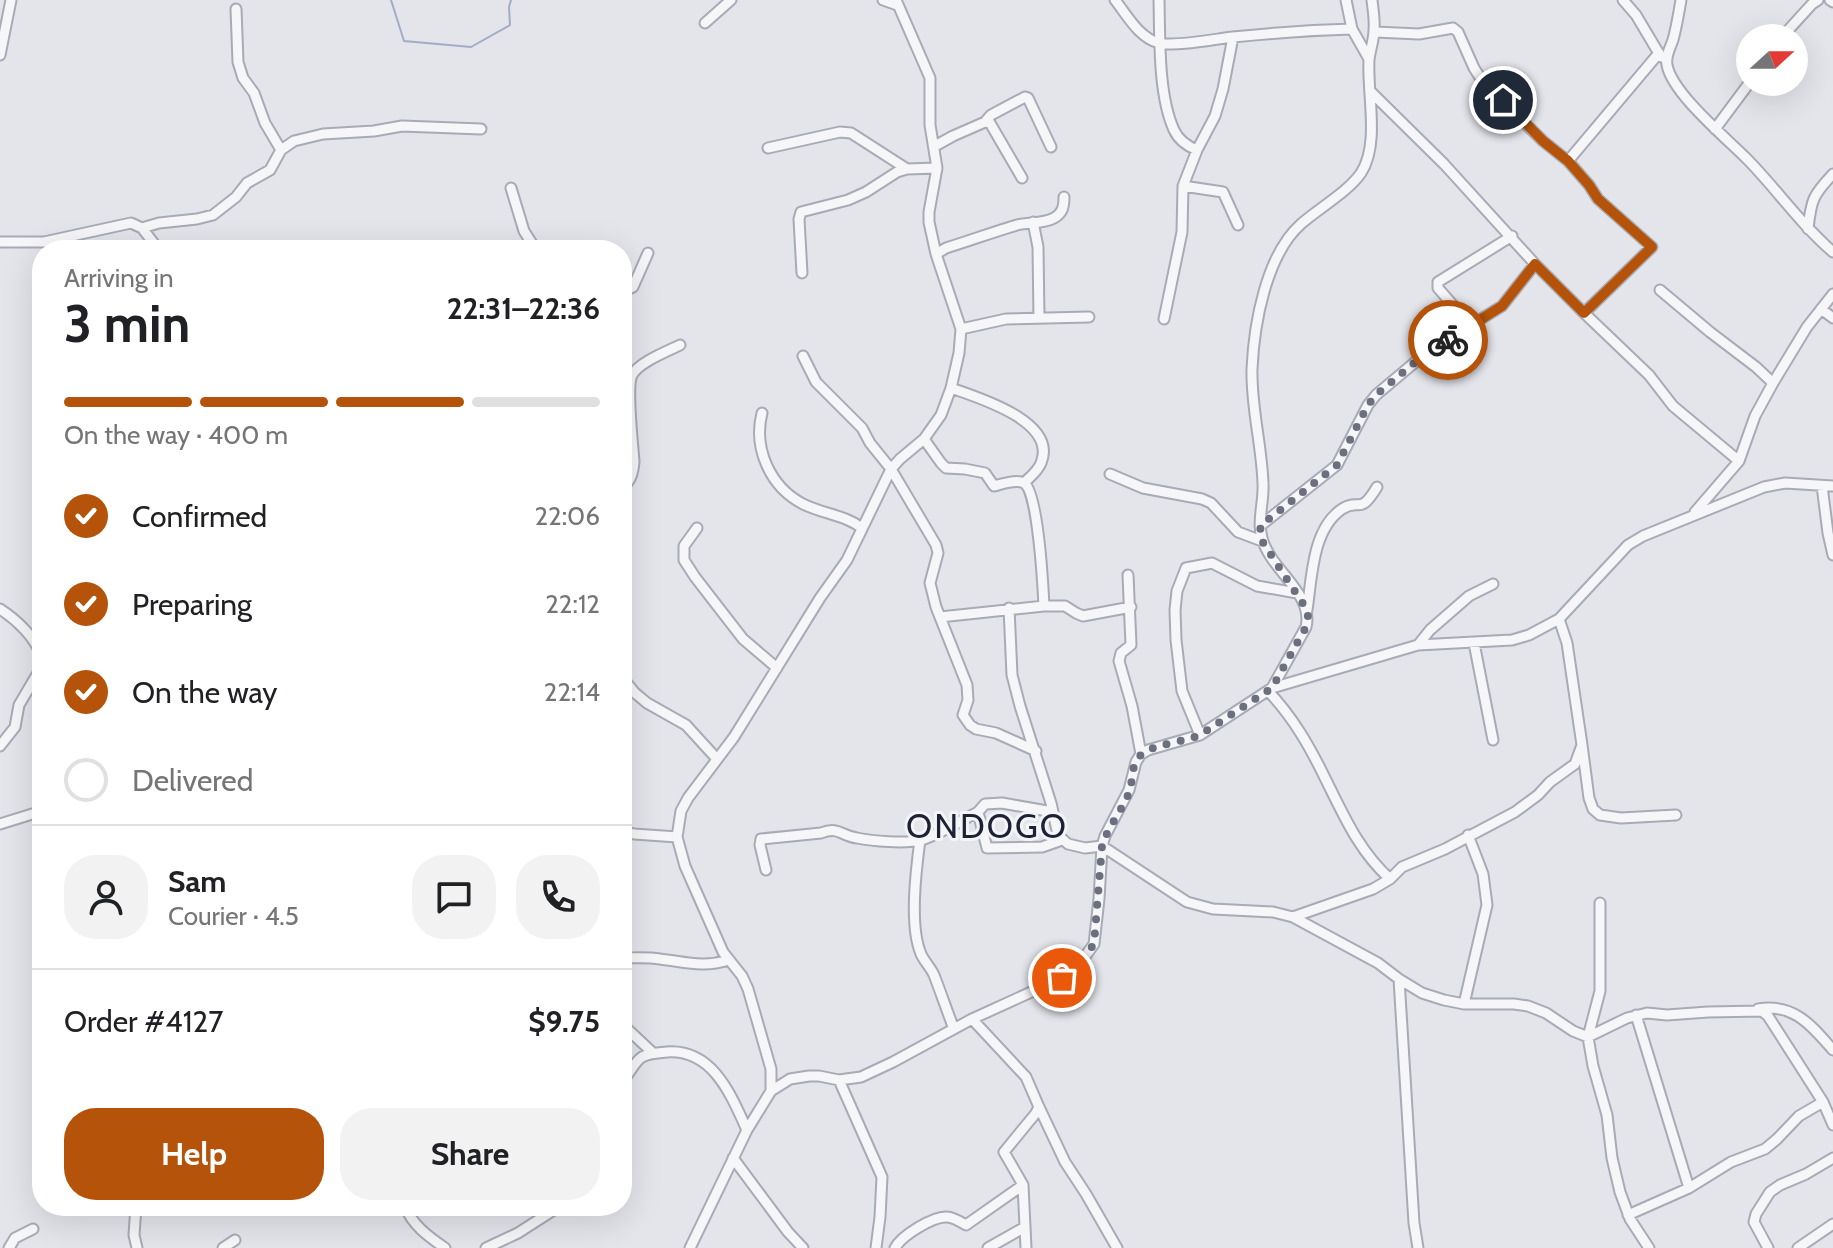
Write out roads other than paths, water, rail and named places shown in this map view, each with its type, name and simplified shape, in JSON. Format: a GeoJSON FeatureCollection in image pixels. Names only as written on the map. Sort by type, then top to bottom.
{"type":"FeatureCollection","features":[{"type":"Feature","properties":{"kind":"street"},"geometry":{"type":"LineString","coordinates":[[0,55],[11,0]]}},
{"type":"Feature","properties":{"kind":"street"},"geometry":{"type":"LineString","coordinates":[[705,23],[731,0]]}},
{"type":"Feature","properties":{"kind":"street"},"geometry":{"type":"LineString","coordinates":[[771,1091],[771,1069],[751,999],[742,976],[723,952],[708,923],[677,837],[681,811],[688,798],[734,737],[847,560],[891,469],[924,439],[941,415],[951,388],[961,329],[936,254],[929,222],[937,168],[930,125],[930,78],[896,2],[883,0]]}},
{"type":"Feature","properties":{"kind":"street"},"geometry":{"type":"LineString","coordinates":[[1115,0],[1137,28],[1160,43],[1352,29]]}},
{"type":"Feature","properties":{"kind":"street"},"geometry":{"type":"LineString","coordinates":[[1159,0],[1160,43],[1168,108],[1175,132],[1184,144],[1197,150]]}},
{"type":"Feature","properties":{"kind":"street"},"geometry":{"type":"LineString","coordinates":[[1346,0],[1352,29],[1369,59]]}},
{"type":"Feature","properties":{"kind":"street"},"geometry":{"type":"LineString","coordinates":[[1307,610],[1262,541],[1263,484],[1252,370],[1256,332],[1277,254],[1300,224],[1354,182],[1367,159],[1371,138],[1369,59],[1375,32],[1372,0]]}},
{"type":"Feature","properties":{"kind":"street"},"geometry":{"type":"LineString","coordinates":[[1623,0],[1636,15],[1687,99],[1754,167],[1796,217],[1833,252]]}},
{"type":"Feature","properties":{"kind":"street"},"geometry":{"type":"LineString","coordinates":[[1667,66],[1667,54],[1681,0]]}},
{"type":"Feature","properties":{"kind":"street"},"geometry":{"type":"LineString","coordinates":[[1794,24],[1818,0]]}},
{"type":"Feature","properties":{"kind":"street"},"geometry":{"type":"LineString","coordinates":[[236,9],[238,62],[243,78],[254,93],[265,123],[281,150]]}},
{"type":"Feature","properties":{"kind":"street"},"geometry":{"type":"LineString","coordinates":[[1375,32],[1419,34],[1453,28],[1458,32],[1483,82],[1568,161],[1598,199],[1652,247],[1584,313]]}},
{"type":"Feature","properties":{"kind":"street"},"geometry":{"type":"LineString","coordinates":[[1164,319],[1182,232],[1183,186],[1215,116],[1233,37]]}},
{"type":"Feature","properties":{"kind":"street"},"geometry":{"type":"LineString","coordinates":[[1568,161],[1659,53]]}},
{"type":"Feature","properties":{"kind":"street"},"geometry":{"type":"LineString","coordinates":[[1370,91],[1444,164],[1535,264],[1649,375],[1673,406],[1739,461]]}},
{"type":"Feature","properties":{"kind":"street"},"geometry":{"type":"LineString","coordinates":[[1715,129],[1740,96]]}},
{"type":"Feature","properties":{"kind":"street"},"geometry":{"type":"LineString","coordinates":[[935,146],[985,122],[991,115],[1025,97],[1051,147]]}},
{"type":"Feature","properties":{"kind":"street"},"geometry":{"type":"LineString","coordinates":[[985,122],[993,126],[1022,178]]}},
{"type":"Feature","properties":{"kind":"street"},"geometry":{"type":"LineString","coordinates":[[142,228],[213,215],[236,197],[247,183],[270,170],[281,150],[294,141],[323,134],[402,126],[481,129]]}},
{"type":"Feature","properties":{"kind":"street"},"geometry":{"type":"LineString","coordinates":[[768,148],[840,132],[851,133],[907,169]]}},
{"type":"Feature","properties":{"kind":"street"},"geometry":{"type":"LineString","coordinates":[[802,273],[801,212],[848,200],[897,172],[937,168]]}},
{"type":"Feature","properties":{"kind":"street"},"geometry":{"type":"LineString","coordinates":[[1808,229],[1816,192],[1833,174]]}},
{"type":"Feature","properties":{"kind":"street"},"geometry":{"type":"LineString","coordinates":[[1183,186],[1223,192],[1238,225]]}},
{"type":"Feature","properties":{"kind":"street"},"geometry":{"type":"LineString","coordinates":[[511,188],[530,240]]}},
{"type":"Feature","properties":{"kind":"street"},"geometry":{"type":"LineString","coordinates":[[936,254],[1019,225],[1047,221],[1064,207],[1064,197]]}},
{"type":"Feature","properties":{"kind":"street"},"geometry":{"type":"LineString","coordinates":[[1033,222],[1038,247],[1039,318]]}},
{"type":"Feature","properties":{"kind":"street"},"geometry":{"type":"LineString","coordinates":[[53,240],[131,223],[142,228],[151,240]]}},
{"type":"Feature","properties":{"kind":"street"},"geometry":{"type":"LineString","coordinates":[[1471,326],[1438,288],[1438,282],[1512,236]]}},
{"type":"Feature","properties":{"kind":"street"},"geometry":{"type":"LineString","coordinates":[[0,242],[32,242]]}},
{"type":"Feature","properties":{"kind":"street"},"geometry":{"type":"LineString","coordinates":[[632,287],[648,253]]}},
{"type":"Feature","properties":{"kind":"street"},"geometry":{"type":"LineString","coordinates":[[1260,526],[1337,465],[1376,395],[1426,353],[1502,306],[1535,264]]}},
{"type":"Feature","properties":{"kind":"street"},"geometry":{"type":"LineString","coordinates":[[1660,290],[1773,383]]}},
{"type":"Feature","properties":{"kind":"street"},"geometry":{"type":"LineString","coordinates":[[1693,515],[1739,461],[1755,416],[1773,383],[1807,327],[1833,294]]}},
{"type":"Feature","properties":{"kind":"street"},"geometry":{"type":"LineString","coordinates":[[1821,309],[1833,318]]}},
{"type":"Feature","properties":{"kind":"street"},"geometry":{"type":"LineString","coordinates":[[961,329],[1006,319],[1089,317]]}},
{"type":"Feature","properties":{"kind":"street"},"geometry":{"type":"LineString","coordinates":[[632,380],[633,374],[645,363],[680,345]]}},
{"type":"Feature","properties":{"kind":"street"},"geometry":{"type":"LineString","coordinates":[[803,356],[816,382],[862,428],[891,469],[936,545],[938,553],[930,583],[967,685],[965,720],[976,729],[996,733],[1036,751]]}},
{"type":"Feature","properties":{"kind":"street"},"geometry":{"type":"LineString","coordinates":[[951,388],[1009,412],[1035,429],[1040,438],[1042,460],[1024,483]]}},
{"type":"Feature","properties":{"kind":"street"},"geometry":{"type":"LineString","coordinates":[[762,413],[758,428],[759,443],[764,459],[781,487],[805,505],[849,518],[862,528]]}},
{"type":"Feature","properties":{"kind":"street"},"geometry":{"type":"LineString","coordinates":[[632,426],[632,476]]}},
{"type":"Feature","properties":{"kind":"street"},"geometry":{"type":"LineString","coordinates":[[924,439],[946,468],[985,473],[994,486],[1017,481],[1029,487],[1036,516],[1044,606]]}},
{"type":"Feature","properties":{"kind":"street"},"geometry":{"type":"LineString","coordinates":[[1110,474],[1143,488],[1202,499],[1211,503],[1238,532],[1262,541]]}},
{"type":"Feature","properties":{"kind":"street"},"geometry":{"type":"LineString","coordinates":[[690,1248],[747,1130],[771,1091],[790,1079],[809,1076],[839,1080],[861,1077],[972,1019],[1062,978],[1081,962],[1094,944],[1102,846],[1129,790],[1141,754],[1200,735],[1270,689],[1418,645],[1512,640],[1529,635],[1559,619],[1628,545],[1764,487],[1785,483],[1828,486],[1828,533],[1833,555]]}},
{"type":"Feature","properties":{"kind":"street"},"geometry":{"type":"LineString","coordinates":[[1270,689],[1306,627],[1317,542],[1328,523],[1343,508],[1362,506],[1377,487]]}},
{"type":"Feature","properties":{"kind":"street"},"geometry":{"type":"LineString","coordinates":[[697,528],[684,546],[684,560],[743,639],[777,668]]}},
{"type":"Feature","properties":{"kind":"street"},"geometry":{"type":"LineString","coordinates":[[1200,735],[1182,691],[1176,640],[1177,591],[1186,568],[1212,563],[1257,586],[1297,593]]}},
{"type":"Feature","properties":{"kind":"street"},"geometry":{"type":"LineString","coordinates":[[1128,575],[1131,645],[1121,653],[1119,661],[1141,754]]}},
{"type":"Feature","properties":{"kind":"street"},"geometry":{"type":"LineString","coordinates":[[1418,645],[1430,630],[1469,596],[1493,584]]}},
{"type":"Feature","properties":{"kind":"street"},"geometry":{"type":"LineString","coordinates":[[940,617],[1044,606],[1065,606],[1083,616],[1131,607]]}},
{"type":"Feature","properties":{"kind":"street"},"geometry":{"type":"LineString","coordinates":[[1009,608],[1012,675],[1058,835],[1068,844],[1085,848],[1102,846],[1187,902],[1213,909],[1273,912],[1293,917],[1378,963],[1422,993],[1444,1000],[1464,1004],[1528,1006],[1588,1037],[1647,1013],[1667,1015],[1763,1008],[1785,1010],[1806,1020],[1833,1050]]}},
{"type":"Feature","properties":{"kind":"street"},"geometry":{"type":"LineString","coordinates":[[0,609],[32,639]]}},
{"type":"Feature","properties":{"kind":"street"},"geometry":{"type":"LineString","coordinates":[[1559,619],[1567,643],[1593,809],[1600,815],[1621,818],[1676,815]]}},
{"type":"Feature","properties":{"kind":"street"},"geometry":{"type":"LineString","coordinates":[[1474,643],[1493,740]]}},
{"type":"Feature","properties":{"kind":"street"},"geometry":{"type":"LineString","coordinates":[[0,746],[15,727],[19,705],[32,683]]}},
{"type":"Feature","properties":{"kind":"street"},"geometry":{"type":"LineString","coordinates":[[632,689],[647,703],[686,725],[717,759]]}},
{"type":"Feature","properties":{"kind":"street"},"geometry":{"type":"LineString","coordinates":[[1270,689],[1301,732],[1348,827],[1361,847],[1390,879]]}},
{"type":"Feature","properties":{"kind":"street"},"geometry":{"type":"LineString","coordinates":[[1293,917],[1351,898],[1390,879],[1402,867],[1445,849],[1515,812],[1575,764],[1582,745]]}},
{"type":"Feature","properties":{"kind":"street"},"geometry":{"type":"LineString","coordinates":[[766,870],[761,839],[837,830],[854,838],[920,840],[978,812],[985,804],[1002,803],[1053,812]]}},
{"type":"Feature","properties":{"kind":"street"},"geometry":{"type":"LineString","coordinates":[[978,812],[987,848],[1042,847],[1062,840]]}},
{"type":"Feature","properties":{"kind":"street"},"geometry":{"type":"LineString","coordinates":[[0,824],[32,814]]}},
{"type":"Feature","properties":{"kind":"street"},"geometry":{"type":"LineString","coordinates":[[632,834],[677,837]]}},
{"type":"Feature","properties":{"kind":"street"},"geometry":{"type":"LineString","coordinates":[[1464,1004],[1487,905],[1483,874],[1468,835]]}},
{"type":"Feature","properties":{"kind":"street"},"geometry":{"type":"LineString","coordinates":[[920,840],[916,936],[954,1029]]}},
{"type":"Feature","properties":{"kind":"street"},"geometry":{"type":"LineString","coordinates":[[1600,903],[1600,991],[1588,1037],[1607,1115],[1620,1192],[1628,1215],[1649,1248]]}},
{"type":"Feature","properties":{"kind":"street"},"geometry":{"type":"LineString","coordinates":[[632,958],[657,958],[700,965],[729,960]]}},
{"type":"Feature","properties":{"kind":"street"},"geometry":{"type":"LineString","coordinates":[[1399,979],[1418,1248]]}},
{"type":"Feature","properties":{"kind":"street"},"geometry":{"type":"LineString","coordinates":[[1754,1010],[1768,1016],[1823,1102],[1833,1125]]}},
{"type":"Feature","properties":{"kind":"street"},"geometry":{"type":"LineString","coordinates":[[1636,1015],[1689,1188]]}},
{"type":"Feature","properties":{"kind":"street"},"geometry":{"type":"LineString","coordinates":[[972,1019],[1026,1077],[1065,1162],[1117,1248]]}},
{"type":"Feature","properties":{"kind":"street"},"geometry":{"type":"LineString","coordinates":[[632,1033],[653,1053]]}},
{"type":"Feature","properties":{"kind":"street"},"geometry":{"type":"LineString","coordinates":[[632,1068],[639,1058],[653,1053],[677,1052],[697,1058],[713,1069],[727,1086],[747,1130]]}},
{"type":"Feature","properties":{"kind":"street"},"geometry":{"type":"LineString","coordinates":[[839,1080],[882,1177],[876,1248]]}},
{"type":"Feature","properties":{"kind":"street"},"geometry":{"type":"LineString","coordinates":[[1628,1215],[1689,1188],[1731,1162],[1765,1149],[1799,1116],[1823,1102]]}},
{"type":"Feature","properties":{"kind":"street"},"geometry":{"type":"LineString","coordinates":[[1026,1248],[1023,1185],[1004,1152],[1039,1107]]}},
{"type":"Feature","properties":{"kind":"street"},"geometry":{"type":"LineString","coordinates":[[733,1158],[803,1248]]}},
{"type":"Feature","properties":{"kind":"street"},"geometry":{"type":"LineString","coordinates":[[1768,1248],[1754,1222],[1770,1192],[1833,1158]]}},
{"type":"Feature","properties":{"kind":"street"},"geometry":{"type":"LineString","coordinates":[[895,1248],[903,1237],[933,1220],[948,1217],[966,1225],[1023,1185]]}},
{"type":"Feature","properties":{"kind":"street"},"geometry":{"type":"LineString","coordinates":[[135,1216],[136,1248]]}},
{"type":"Feature","properties":{"kind":"street"},"geometry":{"type":"LineString","coordinates":[[409,1216],[445,1248]]}},
{"type":"Feature","properties":{"kind":"street"},"geometry":{"type":"LineString","coordinates":[[486,1248],[544,1216]]}},
{"type":"Feature","properties":{"kind":"street"},"geometry":{"type":"LineString","coordinates":[[1798,1248],[1833,1224]]}},
{"type":"Feature","properties":{"kind":"street"},"geometry":{"type":"LineString","coordinates":[[988,1248],[1025,1227]]}},
{"type":"Feature","properties":{"kind":"street"},"geometry":{"type":"LineString","coordinates":[[9,1248],[15,1238],[33,1229]]}},
{"type":"Feature","properties":{"kind":"street"},"geometry":{"type":"LineString","coordinates":[[223,1248],[235,1240]]}},
{"type":"Feature","properties":{"kind":"waterway"},"geometry":{"type":"LineString","coordinates":[[391,0],[404,41],[471,47],[510,25],[511,0]]}},
{"type":"Feature","properties":{"kind":"district","name":"ONDOGO"},"geometry":{"type":"Point","coordinates":[987,826]}}]}
